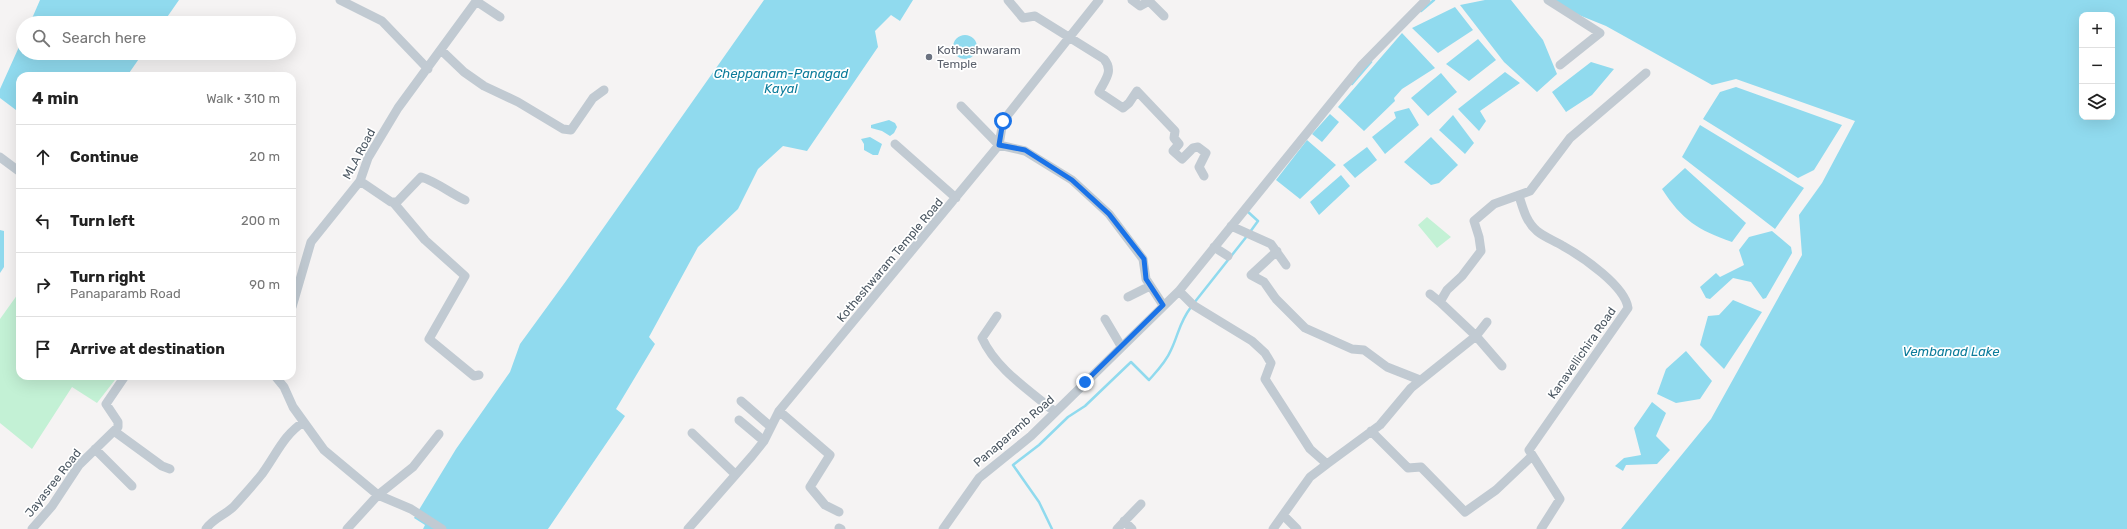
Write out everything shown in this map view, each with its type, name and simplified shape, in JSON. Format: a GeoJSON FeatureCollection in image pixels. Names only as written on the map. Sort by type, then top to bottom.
{"type":"FeatureCollection","features":[{"type":"Feature","properties":{"kind":"street"},"geometry":{"type":"LineString","coordinates":[[340,0],[382,21],[428,69]]}},
{"type":"Feature","properties":{"kind":"street"},"geometry":{"type":"LineString","coordinates":[[477,0],[500,17]]}},
{"type":"Feature","properties":{"kind":"street","name":"MLA Road"},"geometry":{"type":"LineString","coordinates":[[296,294],[311,242],[360,182],[368,158],[398,108],[477,0]]}},
{"type":"Feature","properties":{"kind":"street"},"geometry":{"type":"LineString","coordinates":[[1008,0],[1023,18],[1035,16],[1096,54],[1108,65],[1110,71],[1099,92],[1123,108],[1137,91],[1175,131],[1174,138],[1179,144],[1173,151],[1182,158],[1193,148],[1198,146],[1206,153],[1199,167],[1204,176]]}},
{"type":"Feature","properties":{"kind":"street","name":"Kotheshwaram Temple Road"},"geometry":{"type":"LineString","coordinates":[[688,529],[764,441],[779,411],[999,145],[1003,121],[1099,0]]}},
{"type":"Feature","properties":{"kind":"street"},"geometry":{"type":"LineString","coordinates":[[1132,0],[1140,6],[1149,1],[1164,16]]}},
{"type":"Feature","properties":{"kind":"street","name":"Panaparamb Road"},"geometry":{"type":"LineString","coordinates":[[943,529],[979,478],[1031,436],[1179,291],[1361,66],[1426,0]]}},
{"type":"Feature","properties":{"kind":"street"},"geometry":{"type":"LineString","coordinates":[[1548,0],[1600,33],[1560,65]]}},
{"type":"Feature","properties":{"kind":"street"},"geometry":{"type":"LineString","coordinates":[[441,50],[464,72],[484,86],[518,102],[563,129],[571,130],[593,98],[604,90]]}},
{"type":"Feature","properties":{"kind":"street"},"geometry":{"type":"LineString","coordinates":[[1440,302],[1447,290],[1462,276],[1481,251],[1479,237],[1474,221],[1494,204],[1530,191],[1570,138],[1646,73]]}},
{"type":"Feature","properties":{"kind":"street"},"geometry":{"type":"LineString","coordinates":[[960,106],[999,145],[1025,150],[1072,180],[1109,214],[1144,259],[1146,279],[1163,305]]}},
{"type":"Feature","properties":{"kind":"street"},"geometry":{"type":"LineString","coordinates":[[895,144],[956,198]]}},
{"type":"Feature","properties":{"kind":"street"},"geometry":{"type":"LineString","coordinates":[[0,157],[16,169]]}},
{"type":"Feature","properties":{"kind":"street"},"geometry":{"type":"LineString","coordinates":[[394,202],[397,202],[421,177],[434,181],[448,192],[465,200]]}},
{"type":"Feature","properties":{"kind":"street"},"geometry":{"type":"LineString","coordinates":[[360,182],[391,202],[394,202],[425,240],[465,276],[429,339],[474,376],[479,375]]}},
{"type":"Feature","properties":{"kind":"street","name":"Kanavellichira Road"},"geometry":{"type":"LineString","coordinates":[[1519,196],[1524,214],[1536,231],[1565,247],[1608,278],[1627,301],[1628,308],[1529,450],[1532,456]]}},
{"type":"Feature","properties":{"kind":"street"},"geometry":{"type":"LineString","coordinates":[[1231,226],[1271,244],[1286,264]]}},
{"type":"Feature","properties":{"kind":"street"},"geometry":{"type":"LineString","coordinates":[[1214,247],[1228,256]]}},
{"type":"Feature","properties":{"kind":"street"},"geometry":{"type":"LineString","coordinates":[[1276,251],[1251,275],[1264,282],[1276,299],[1305,328],[1352,349],[1364,350],[1388,367],[1420,380]]}},
{"type":"Feature","properties":{"kind":"street"},"geometry":{"type":"LineString","coordinates":[[1128,297],[1150,286]]}},
{"type":"Feature","properties":{"kind":"street"},"geometry":{"type":"LineString","coordinates":[[1179,291],[1193,305],[1252,341],[1265,353],[1271,363],[1265,379],[1310,449],[1327,464]]}},
{"type":"Feature","properties":{"kind":"street"},"geometry":{"type":"LineString","coordinates":[[1430,294],[1476,336],[1502,366]]}},
{"type":"Feature","properties":{"kind":"street"},"geometry":{"type":"LineString","coordinates":[[997,316],[982,338],[988,349],[998,363],[1055,412]]}},
{"type":"Feature","properties":{"kind":"street"},"geometry":{"type":"LineString","coordinates":[[1105,319],[1122,346]]}},
{"type":"Feature","properties":{"kind":"street"},"geometry":{"type":"LineString","coordinates":[[1273,529],[1310,477],[1380,425],[1411,388],[1476,336],[1486,322]]}},
{"type":"Feature","properties":{"kind":"street"},"geometry":{"type":"LineString","coordinates":[[122,380],[106,404],[118,422],[118,428],[114,431],[162,466],[170,469]]}},
{"type":"Feature","properties":{"kind":"street"},"geometry":{"type":"LineString","coordinates":[[279,380],[284,386],[293,407],[324,450],[378,495],[411,509],[442,529]]}},
{"type":"Feature","properties":{"kind":"street"},"geometry":{"type":"LineString","coordinates":[[740,400],[771,427]]}},
{"type":"Feature","properties":{"kind":"street"},"geometry":{"type":"LineString","coordinates":[[779,411],[830,455],[810,487],[825,505],[839,512]]}},
{"type":"Feature","properties":{"kind":"street"},"geometry":{"type":"LineString","coordinates":[[739,420],[764,441]]}},
{"type":"Feature","properties":{"kind":"street"},"geometry":{"type":"LineString","coordinates":[[206,529],[234,506],[261,475],[280,448],[286,436],[293,428],[304,422]]}},
{"type":"Feature","properties":{"kind":"street","name":"Jayasree Road"},"geometry":{"type":"LineString","coordinates":[[32,529],[52,506],[79,465],[114,431]]}},
{"type":"Feature","properties":{"kind":"street"},"geometry":{"type":"LineString","coordinates":[[1371,431],[1408,468],[1421,467],[1465,512],[1496,490],[1532,456],[1560,499],[1541,529]]}},
{"type":"Feature","properties":{"kind":"street"},"geometry":{"type":"LineString","coordinates":[[692,433],[735,474]]}},
{"type":"Feature","properties":{"kind":"street"},"geometry":{"type":"LineString","coordinates":[[347,529],[378,495],[413,468],[439,434]]}},
{"type":"Feature","properties":{"kind":"street"},"geometry":{"type":"LineString","coordinates":[[95,449],[132,486]]}},
{"type":"Feature","properties":{"kind":"street"},"geometry":{"type":"LineString","coordinates":[[1116,529],[1141,504]]}},
{"type":"Feature","properties":{"kind":"street"},"geometry":{"type":"LineString","coordinates":[[1283,516],[1298,529]]}},
{"type":"Feature","properties":{"kind":"street"},"geometry":{"type":"LineString","coordinates":[[1124,521],[1132,529]]}},
{"type":"Feature","properties":{"kind":"green space"},"geometry":{"type":"Polygon","coordinates":[[[1427,217],[1451,237],[1437,248],[1418,225],[1427,217]]]}},
{"type":"Feature","properties":{"kind":"green space"},"geometry":{"type":"Polygon","coordinates":[[[16,297],[16,380],[115,380],[97,403],[72,387],[32,449],[0,423],[0,319],[16,297]]]}},
{"type":"Feature","properties":{"kind":"water"},"geometry":{"type":"Polygon","coordinates":[[[40,0],[179,0],[168,16],[33,16],[40,0]]]}},
{"type":"Feature","properties":{"kind":"water","name":"Cheppanam-Panagad Kayal"},"geometry":{"type":"Polygon","coordinates":[[[764,0],[913,0],[900,21],[891,15],[875,31],[878,47],[807,151],[783,146],[758,169],[738,209],[698,247],[649,337],[655,344],[616,409],[625,416],[548,529],[423,529],[425,525],[414,518],[456,449],[510,372],[520,344],[764,0]]]}},
{"type":"Feature","properties":{"kind":"water"},"geometry":{"type":"Polygon","coordinates":[[[1485,0],[1511,0],[1543,40],[1557,74],[1537,92],[1504,62],[1460,5],[1485,0]]]}},
{"type":"Feature","properties":{"kind":"water","name":"Vembanad Lake"},"geometry":{"type":"Polygon","coordinates":[[[1554,0],[2127,0],[2127,529],[1621,529],[1711,419],[1802,255],[1799,215],[1822,183],[1855,121],[1736,79],[1712,85],[1606,26],[1569,11],[1554,0]]]}},
{"type":"Feature","properties":{"kind":"water"},"geometry":{"type":"Polygon","coordinates":[[[1455,7],[1473,30],[1438,53],[1412,28],[1455,7]]]}},
{"type":"Feature","properties":{"kind":"water"},"geometry":{"type":"Polygon","coordinates":[[[1402,33],[1435,68],[1402,89],[1394,98],[1395,101],[1364,131],[1338,107],[1402,33]]]}},
{"type":"Feature","properties":{"kind":"water"},"geometry":{"type":"Polygon","coordinates":[[[965,35],[974,38],[977,47],[974,56],[965,59],[956,56],[953,47],[956,38],[965,35]]]}},
{"type":"Feature","properties":{"kind":"water"},"geometry":{"type":"Polygon","coordinates":[[[1478,39],[1496,60],[1469,81],[1446,64],[1478,39]]]}},
{"type":"Feature","properties":{"kind":"water"},"geometry":{"type":"Polygon","coordinates":[[[16,54],[16,60],[138,60],[130,72],[16,72],[16,110],[0,98],[0,89],[16,54]]]}},
{"type":"Feature","properties":{"kind":"water"},"geometry":{"type":"Polygon","coordinates":[[[1591,62],[1614,69],[1592,95],[1566,112],[1552,92],[1591,62]]]}},
{"type":"Feature","properties":{"kind":"water"},"geometry":{"type":"Polygon","coordinates":[[[1505,72],[1520,83],[1480,111],[1486,121],[1479,131],[1458,109],[1505,72]]]}},
{"type":"Feature","properties":{"kind":"water"},"geometry":{"type":"Polygon","coordinates":[[[1441,73],[1457,92],[1428,116],[1411,98],[1441,73]]]}},
{"type":"Feature","properties":{"kind":"water"},"geometry":{"type":"Polygon","coordinates":[[[1736,87],[1842,125],[1814,170],[1798,178],[1703,119],[1720,92],[1736,87]]]}},
{"type":"Feature","properties":{"kind":"water"},"geometry":{"type":"Polygon","coordinates":[[[1409,108],[1419,125],[1385,154],[1372,137],[1396,118],[1394,112],[1409,108]]]}},
{"type":"Feature","properties":{"kind":"water"},"geometry":{"type":"Polygon","coordinates":[[[1330,114],[1339,122],[1322,142],[1312,134],[1330,114]]]}},
{"type":"Feature","properties":{"kind":"water"},"geometry":{"type":"Polygon","coordinates":[[[1453,115],[1474,143],[1465,154],[1439,130],[1453,115]]]}},
{"type":"Feature","properties":{"kind":"water"},"geometry":{"type":"Polygon","coordinates":[[[889,120],[895,123],[897,127],[894,133],[890,136],[882,131],[871,128],[871,125],[889,120]]]}},
{"type":"Feature","properties":{"kind":"water"},"geometry":{"type":"Polygon","coordinates":[[[1700,125],[1804,188],[1775,229],[1682,157],[1700,125]]]}},
{"type":"Feature","properties":{"kind":"water"},"geometry":{"type":"Polygon","coordinates":[[[870,137],[882,144],[878,155],[873,155],[864,150],[864,144],[861,139],[870,137]]]}},
{"type":"Feature","properties":{"kind":"water"},"geometry":{"type":"Polygon","coordinates":[[[1431,137],[1458,165],[1439,183],[1431,185],[1404,162],[1431,137]]]}},
{"type":"Feature","properties":{"kind":"water"},"geometry":{"type":"Polygon","coordinates":[[[1307,140],[1336,165],[1300,199],[1276,180],[1307,140]]]}},
{"type":"Feature","properties":{"kind":"water"},"geometry":{"type":"Polygon","coordinates":[[[1367,147],[1377,160],[1355,178],[1343,165],[1367,147]]]}},
{"type":"Feature","properties":{"kind":"water"},"geometry":{"type":"Polygon","coordinates":[[[1685,168],[1746,223],[1732,242],[1720,238],[1692,223],[1669,200],[1662,189],[1685,168]]]}},
{"type":"Feature","properties":{"kind":"water"},"geometry":{"type":"Polygon","coordinates":[[[1341,175],[1350,186],[1319,215],[1310,202],[1341,175]]]}},
{"type":"Feature","properties":{"kind":"water"},"geometry":{"type":"Polygon","coordinates":[[[0,230],[4,231],[4,267],[0,273],[0,230]]]}},
{"type":"Feature","properties":{"kind":"water"},"geometry":{"type":"Polygon","coordinates":[[[1772,231],[1791,247],[1792,253],[1766,298],[1763,299],[1751,282],[1733,278],[1710,299],[1706,298],[1700,287],[1716,273],[1720,277],[1744,265],[1739,250],[1749,237],[1772,231]]]}},
{"type":"Feature","properties":{"kind":"water"},"geometry":{"type":"Polygon","coordinates":[[[1733,300],[1762,312],[1724,369],[1700,345],[1708,316],[1719,315],[1733,300]]]}},
{"type":"Feature","properties":{"kind":"water"},"geometry":{"type":"Polygon","coordinates":[[[1686,351],[1712,381],[1700,399],[1676,403],[1657,394],[1666,369],[1686,351]]]}},
{"type":"Feature","properties":{"kind":"water"},"geometry":{"type":"Polygon","coordinates":[[[1652,402],[1666,413],[1656,436],[1670,450],[1657,464],[1626,465],[1623,471],[1615,466],[1624,458],[1641,455],[1634,428],[1652,402]]]}},
{"type":"Feature","properties":{"kind":"waterway"},"geometry":{"type":"LineString","coordinates":[[1421,11],[1434,0]]}},
{"type":"Feature","properties":{"kind":"waterway"},"geometry":{"type":"LineString","coordinates":[[1352,84],[1371,62]]}},
{"type":"Feature","properties":{"kind":"waterway"},"geometry":{"type":"LineString","coordinates":[[1247,211],[1258,221],[1250,232]]}},
{"type":"Feature","properties":{"kind":"waterway"},"geometry":{"type":"LineString","coordinates":[[1194,303],[1247,236]]}},
{"type":"Feature","properties":{"kind":"waterway"},"geometry":{"type":"LineString","coordinates":[[1052,529],[1039,502],[1013,465],[1039,445],[1068,417],[1085,406],[1131,362],[1149,380],[1167,358],[1182,323],[1191,307]]}},
{"type":"Feature","properties":{"kind":"place","name":"Kotheshwaram Temple"},"geometry":{"type":"Point","coordinates":[929,57]}},
{"type":"Feature","properties":{"kind":"route"},"geometry":{"type":"LineString","coordinates":[[1003,121],[999,145],[1025,150],[1072,180],[1109,214],[1144,259],[1146,279],[1163,305],[1085,382]]}}]}
